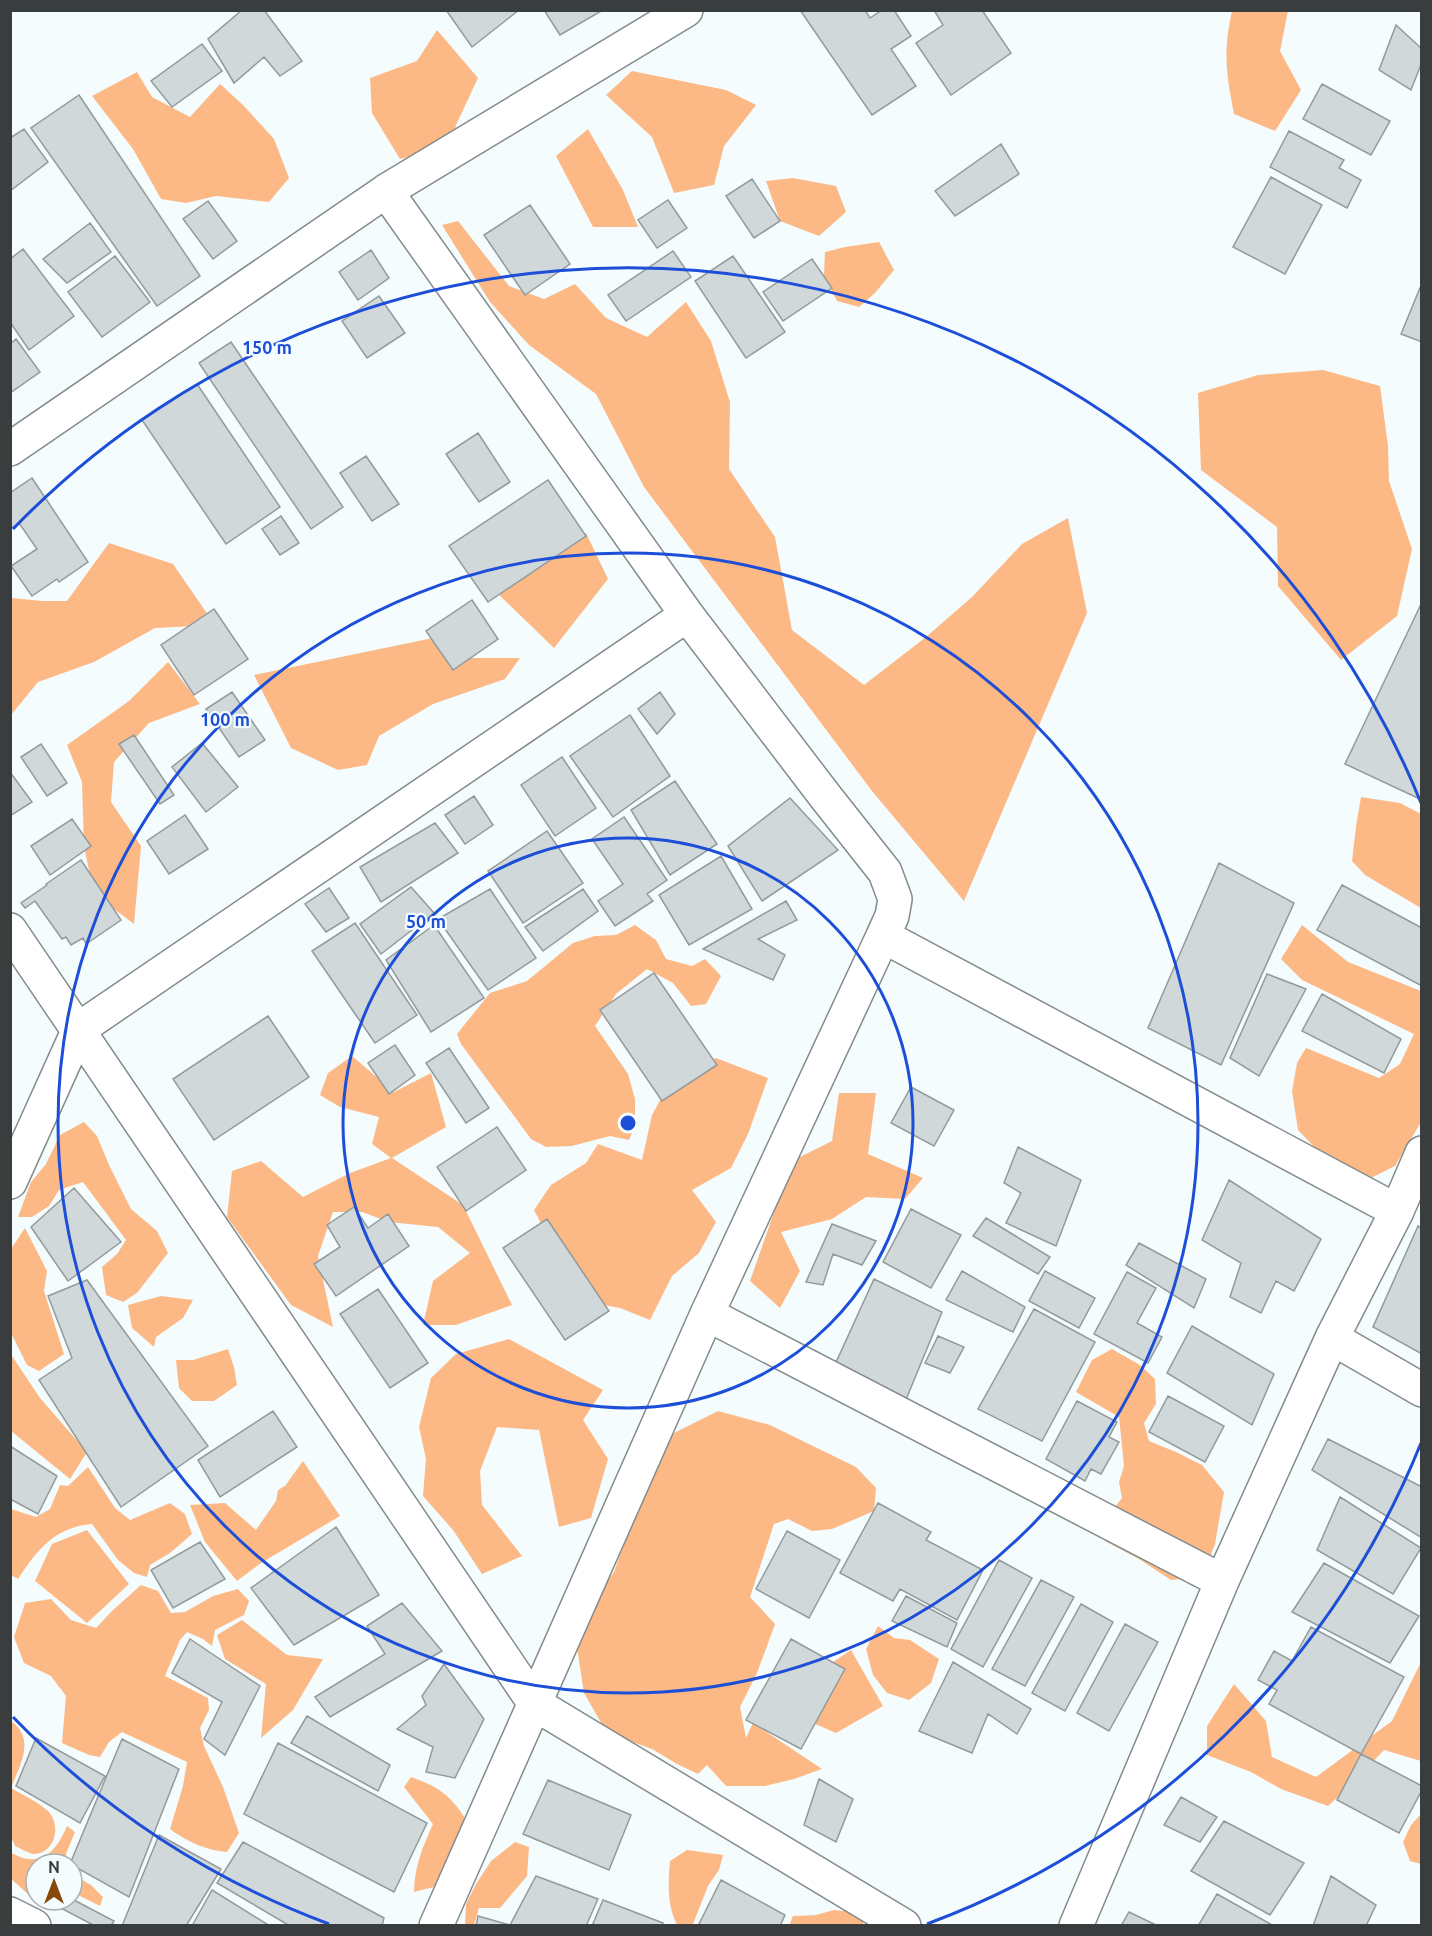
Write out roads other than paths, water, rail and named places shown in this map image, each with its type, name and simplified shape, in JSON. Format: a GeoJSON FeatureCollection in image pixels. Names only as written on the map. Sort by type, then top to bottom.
{"type":"FeatureCollection","features":[{"type":"Feature","properties":{"kind":"street"},"geometry":{"type":"LineString","coordinates":[[10,449],[386,191],[686,10]]}},
{"type":"Feature","properties":{"kind":"street"},"geometry":{"type":"LineString","coordinates":[[386,191],[687,615],[885,872],[895,899],[892,916],[707,1314],[436,1926]]}},
{"type":"Feature","properties":{"kind":"street"},"geometry":{"type":"LineString","coordinates":[[10,1182],[79,1029],[687,615]]}},
{"type":"Feature","properties":{"kind":"street"},"geometry":{"type":"LineString","coordinates":[[10,930],[535,1704],[904,1926]]}},
{"type":"Feature","properties":{"kind":"street"},"geometry":{"type":"LineString","coordinates":[[883,936],[1397,1210]]}},
{"type":"Feature","properties":{"kind":"street"},"geometry":{"type":"LineString","coordinates":[[1076,1926],[1222,1581],[1332,1338],[1397,1210],[1422,1154]]}},
{"type":"Feature","properties":{"kind":"street"},"geometry":{"type":"LineString","coordinates":[[707,1314],[1222,1581]]}},
{"type":"Feature","properties":{"kind":"street"},"geometry":{"type":"LineString","coordinates":[[1332,1338],[1422,1390]]}},
{"type":"Feature","properties":{"kind":"street"},"geometry":{"type":"LineString","coordinates":[[10,1914],[34,1926]]}}]}
